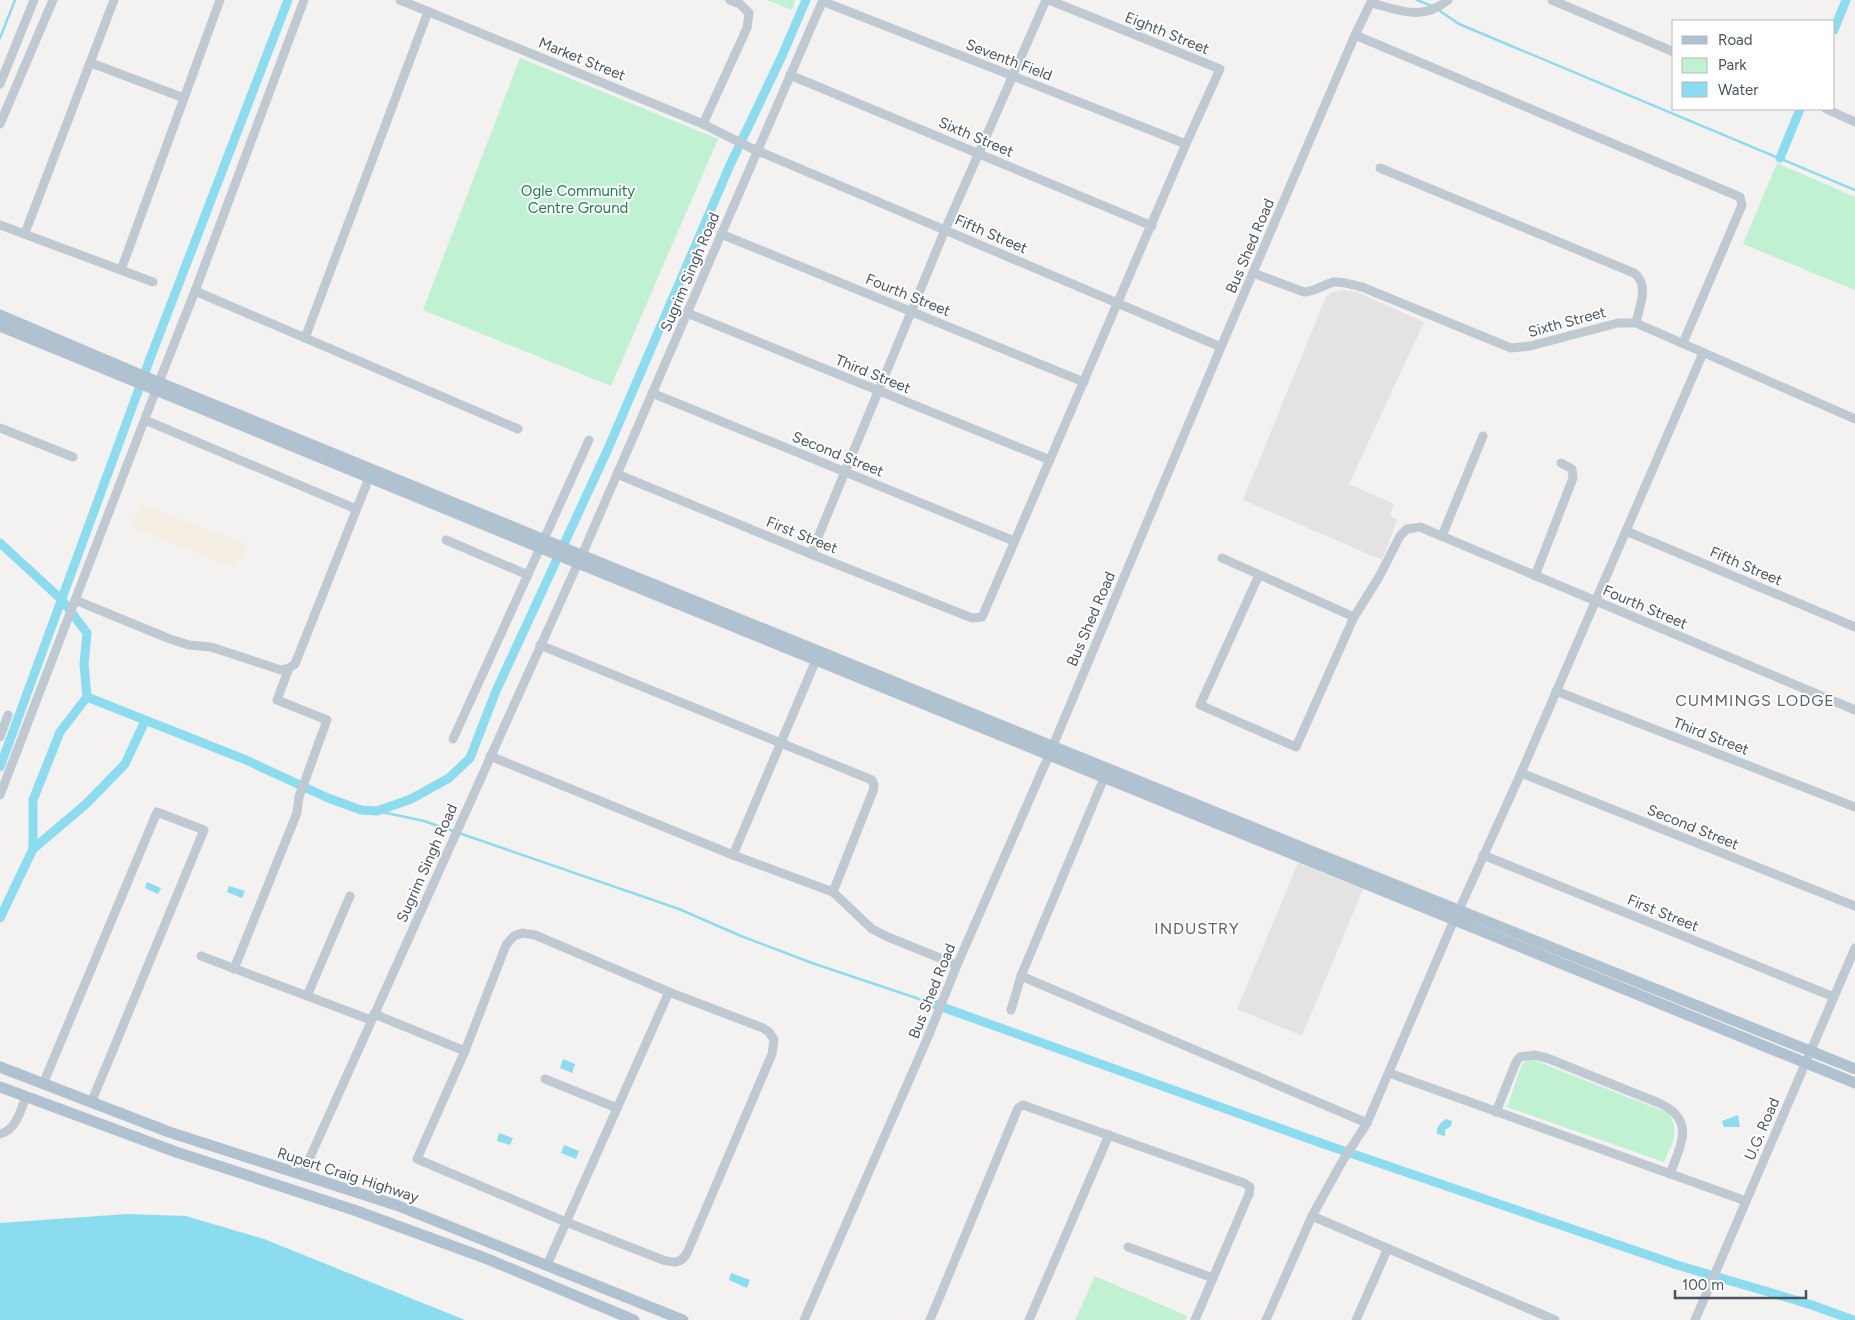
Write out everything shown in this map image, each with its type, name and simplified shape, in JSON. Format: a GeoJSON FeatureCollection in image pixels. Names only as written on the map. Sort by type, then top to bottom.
{"type":"FeatureCollection","features":[{"type":"Feature","properties":{"kind":"main road"},"geometry":{"type":"LineString","coordinates":[[0,315],[369,478],[579,558],[1457,915],[1855,1083]]}},
{"type":"Feature","properties":{"kind":"main road"},"geometry":{"type":"LineString","coordinates":[[0,326],[149,382],[543,544]]}},
{"type":"Feature","properties":{"kind":"main road"},"geometry":{"type":"LineString","coordinates":[[579,558],[816,660],[1051,750],[1104,778],[1855,1069]]}},
{"type":"Feature","properties":{"kind":"main road","name":"Rupert Craig Highway"},"geometry":{"type":"LineString","coordinates":[[0,1067],[169,1132],[396,1205],[683,1320]]}},
{"type":"Feature","properties":{"kind":"main road","name":"Rupert Craig Highway"},"geometry":{"type":"LineString","coordinates":[[0,1086],[176,1152],[354,1210],[485,1258],[634,1320]]}},
{"type":"Feature","properties":{"kind":"street"},"geometry":{"type":"LineString","coordinates":[[0,84],[34,0]]}},
{"type":"Feature","properties":{"kind":"street"},"geometry":{"type":"LineString","coordinates":[[0,124],[53,0]]}},
{"type":"Feature","properties":{"kind":"street"},"geometry":{"type":"LineString","coordinates":[[25,234],[114,0]]}},
{"type":"Feature","properties":{"kind":"street"},"geometry":{"type":"LineString","coordinates":[[121,270],[220,0]]}},
{"type":"Feature","properties":{"kind":"street"},"geometry":{"type":"LineString","coordinates":[[0,795],[145,420],[149,382],[195,291],[304,0]]}},
{"type":"Feature","properties":{"kind":"street","name":"Market Street"},"geometry":{"type":"LineString","coordinates":[[400,0],[703,124],[754,149]]}},
{"type":"Feature","properties":{"kind":"street"},"geometry":{"type":"LineString","coordinates":[[703,124],[747,28],[749,13],[740,4],[730,0]]}},
{"type":"Feature","properties":{"kind":"street"},"geometry":{"type":"LineString","coordinates":[[811,554],[945,230],[1047,0]]}},
{"type":"Feature","properties":{"kind":"street","name":"Eighth Street"},"geometry":{"type":"LineString","coordinates":[[1047,0],[1220,69],[1186,144]]}},
{"type":"Feature","properties":{"kind":"street"},"geometry":{"type":"LineString","coordinates":[[1552,0],[1672,51]]}},
{"type":"Feature","properties":{"kind":"street","name":"Seventh Field"},"geometry":{"type":"LineString","coordinates":[[823,1],[1186,144]]}},
{"type":"Feature","properties":{"kind":"street","name":"Sugrim Singh Road"},"geometry":{"type":"LineString","coordinates":[[302,1175],[372,1017],[448,854],[617,474],[721,234],[754,149],[823,1]]}},
{"type":"Feature","properties":{"kind":"street","name":"Bus Shed Road"},"geometry":{"type":"LineString","coordinates":[[804,1320],[1051,750],[1221,346],[1371,2],[1410,14],[1423,12],[1446,2]]}},
{"type":"Feature","properties":{"kind":"street"},"geometry":{"type":"LineString","coordinates":[[304,338],[428,12]]}},
{"type":"Feature","properties":{"kind":"street"},"geometry":{"type":"LineString","coordinates":[[1355,35],[1740,197],[1742,205],[1683,343]]}},
{"type":"Feature","properties":{"kind":"street"},"geometry":{"type":"LineString","coordinates":[[91,62],[184,98]]}},
{"type":"Feature","properties":{"kind":"street","name":"Sixth Street"},"geometry":{"type":"LineString","coordinates":[[790,75],[1152,226]]}},
{"type":"Feature","properties":{"kind":"street"},"geometry":{"type":"LineString","coordinates":[[1828,110],[1855,122]]}},
{"type":"Feature","properties":{"kind":"street"},"geometry":{"type":"LineString","coordinates":[[1014,541],[1186,144]]}},
{"type":"Feature","properties":{"kind":"street","name":"Fifth Street"},"geometry":{"type":"LineString","coordinates":[[754,149],[1221,346]]}},
{"type":"Feature","properties":{"kind":"street"},"geometry":{"type":"LineString","coordinates":[[1380,168],[1634,273],[1642,282],[1643,287],[1636,323]]}},
{"type":"Feature","properties":{"kind":"street"},"geometry":{"type":"LineString","coordinates":[[0,225],[153,282]]}},
{"type":"Feature","properties":{"kind":"street","name":"Fourth Street"},"geometry":{"type":"LineString","coordinates":[[721,234],[1084,382]]}},
{"type":"Feature","properties":{"kind":"street","name":"Sixth Street"},"geometry":{"type":"LineString","coordinates":[[1253,273],[1304,292],[1312,292],[1333,282],[1362,287],[1511,348],[1530,346],[1618,323],[1636,323],[1855,419]]}},
{"type":"Feature","properties":{"kind":"street"},"geometry":{"type":"LineString","coordinates":[[195,291],[518,429]]}},
{"type":"Feature","properties":{"kind":"street","name":"Third Street"},"geometry":{"type":"LineString","coordinates":[[687,313],[1050,460]]}},
{"type":"Feature","properties":{"kind":"street"},"geometry":{"type":"LineString","coordinates":[[1266,1320],[1312,1216],[1343,1160],[1368,1123],[1482,855],[1521,773],[1703,353]]}},
{"type":"Feature","properties":{"kind":"street","name":"Second Street"},"geometry":{"type":"LineString","coordinates":[[652,393],[1014,541]]}},
{"type":"Feature","properties":{"kind":"street"},"geometry":{"type":"LineString","coordinates":[[145,420],[356,510]]}},
{"type":"Feature","properties":{"kind":"street"},"geometry":{"type":"LineString","coordinates":[[0,428],[73,457]]}},
{"type":"Feature","properties":{"kind":"street"},"geometry":{"type":"LineString","coordinates":[[1442,536],[1483,436]]}},
{"type":"Feature","properties":{"kind":"street"},"geometry":{"type":"LineString","coordinates":[[453,739],[589,440]]}},
{"type":"Feature","properties":{"kind":"street"},"geometry":{"type":"LineString","coordinates":[[1535,576],[1573,478],[1572,469],[1561,463]]}},
{"type":"Feature","properties":{"kind":"street","name":"First Street"},"geometry":{"type":"LineString","coordinates":[[617,474],[972,618],[978,619],[982,617],[1014,541]]}},
{"type":"Feature","properties":{"kind":"street"},"geometry":{"type":"LineString","coordinates":[[75,600],[189,645],[211,647],[281,670],[289,668],[295,664],[369,478]]}},
{"type":"Feature","properties":{"kind":"street","name":"Fourth Street"},"geometry":{"type":"LineString","coordinates":[[1354,617],[1379,578],[1400,536],[1411,527],[1420,527],[1855,710]]}},
{"type":"Feature","properties":{"kind":"street","name":"Fifth Street"},"geometry":{"type":"LineString","coordinates":[[1626,530],[1855,627]]}},
{"type":"Feature","properties":{"kind":"street"},"geometry":{"type":"LineString","coordinates":[[446,540],[528,576]]}},
{"type":"Feature","properties":{"kind":"street"},"geometry":{"type":"LineString","coordinates":[[1222,558],[1354,617],[1296,747],[1200,705],[1259,575]]}},
{"type":"Feature","properties":{"kind":"street"},"geometry":{"type":"LineString","coordinates":[[540,645],[870,778],[873,782],[873,791],[833,892]]}},
{"type":"Feature","properties":{"kind":"street"},"geometry":{"type":"LineString","coordinates":[[733,855],[816,660]]}},
{"type":"Feature","properties":{"kind":"street"},"geometry":{"type":"LineString","coordinates":[[234,969],[297,813],[299,798],[327,720],[277,700],[289,668]]}},
{"type":"Feature","properties":{"kind":"street","name":"Third Street"},"geometry":{"type":"LineString","coordinates":[[1556,691],[1855,807]]}},
{"type":"Feature","properties":{"kind":"street"},"geometry":{"type":"LineString","coordinates":[[0,737],[8,715]]}},
{"type":"Feature","properties":{"kind":"street"},"geometry":{"type":"LineString","coordinates":[[490,756],[733,855],[833,892],[872,929],[957,965]]}},
{"type":"Feature","properties":{"kind":"street","name":"Second Street"},"geometry":{"type":"LineString","coordinates":[[1521,773],[1855,906]]}},
{"type":"Feature","properties":{"kind":"street"},"geometry":{"type":"LineString","coordinates":[[1011,1010],[1021,976],[1104,778]]}},
{"type":"Feature","properties":{"kind":"street"},"geometry":{"type":"LineString","coordinates":[[43,1084],[157,812],[204,830],[91,1103]]}},
{"type":"Feature","properties":{"kind":"street","name":"First Street"},"geometry":{"type":"LineString","coordinates":[[1482,855],[1834,997]]}},
{"type":"Feature","properties":{"kind":"street"},"geometry":{"type":"LineString","coordinates":[[308,996],[350,896]]}},
{"type":"Feature","properties":{"kind":"street"},"geometry":{"type":"LineString","coordinates":[[528,933],[669,992],[763,1028],[769,1032],[774,1040],[772,1054],[687,1253],[682,1260],[677,1262],[669,1262],[566,1222],[417,1159],[465,1051],[506,945],[514,936],[528,933]]}},
{"type":"Feature","properties":{"kind":"street","name":"U.G. Road"},"geometry":{"type":"LineString","coordinates":[[1695,1320],[1855,948]]}},
{"type":"Feature","properties":{"kind":"street"},"geometry":{"type":"LineString","coordinates":[[201,956],[465,1051]]}},
{"type":"Feature","properties":{"kind":"street"},"geometry":{"type":"LineString","coordinates":[[1021,976],[1368,1123]]}},
{"type":"Feature","properties":{"kind":"street"},"geometry":{"type":"LineString","coordinates":[[547,1265],[669,992]]}},
{"type":"Feature","properties":{"kind":"street"},"geometry":{"type":"LineString","coordinates":[[1496,1112],[1516,1062],[1520,1057],[1534,1055],[1547,1058],[1675,1111],[1681,1123],[1682,1138],[1670,1174]]}},
{"type":"Feature","properties":{"kind":"street"},"geometry":{"type":"LineString","coordinates":[[1389,1073],[1746,1201]]}},
{"type":"Feature","properties":{"kind":"street"},"geometry":{"type":"LineString","coordinates":[[544,1079],[618,1108]]}},
{"type":"Feature","properties":{"kind":"street"},"geometry":{"type":"LineString","coordinates":[[0,1134],[12,1126],[19,1115],[26,1096]]}},
{"type":"Feature","properties":{"kind":"street"},"geometry":{"type":"LineString","coordinates":[[930,1320],[1018,1108],[1023,1105],[1244,1182],[1250,1187],[1249,1194],[1196,1320]]}},
{"type":"Feature","properties":{"kind":"street"},"geometry":{"type":"LineString","coordinates":[[1029,1320],[1109,1135]]}},
{"type":"Feature","properties":{"kind":"street"},"geometry":{"type":"LineString","coordinates":[[1312,1216],[1555,1320]]}},
{"type":"Feature","properties":{"kind":"street"},"geometry":{"type":"LineString","coordinates":[[1128,1247],[1213,1278]]}},
{"type":"Feature","properties":{"kind":"street"},"geometry":{"type":"LineString","coordinates":[[1356,1320],[1388,1248]]}},
{"type":"Feature","properties":{"kind":"shaded area"},"geometry":{"type":"Polygon","coordinates":[[[1344,290],[1357,292],[1424,322],[1349,484],[1394,504],[1390,516],[1397,520],[1382,560],[1243,500],[1326,297],[1333,292],[1344,290]]]}},
{"type":"Feature","properties":{"kind":"shaded area"},"geometry":{"type":"Polygon","coordinates":[[[1298,863],[1363,889],[1302,1036],[1237,1009],[1298,863]]]}},
{"type":"Feature","properties":{"kind":"green space"},"geometry":{"type":"Polygon","coordinates":[[[767,0],[795,0],[792,10],[767,0]]]}},
{"type":"Feature","properties":{"kind":"green space","name":"Ogle Community Centre Ground"},"geometry":{"type":"Polygon","coordinates":[[[520,58],[718,139],[611,386],[423,310],[520,58]]]}},
{"type":"Feature","properties":{"kind":"green space"},"geometry":{"type":"Polygon","coordinates":[[[1777,163],[1855,197],[1855,290],[1743,244],[1777,163]]]}},
{"type":"Feature","properties":{"kind":"green space"},"geometry":{"type":"Polygon","coordinates":[[[1531,1059],[1668,1113],[1675,1132],[1664,1162],[1507,1107],[1522,1064],[1531,1059]]]}},
{"type":"Feature","properties":{"kind":"green space"},"geometry":{"type":"Polygon","coordinates":[[[1095,1276],[1187,1316],[1185,1320],[1075,1320],[1095,1276]]]}},
{"type":"Feature","properties":{"kind":"sand"},"geometry":{"type":"Polygon","coordinates":[[[141,504],[249,545],[235,568],[130,526],[141,504]]]}},
{"type":"Feature","properties":{"kind":"water"},"geometry":{"type":"Polygon","coordinates":[[[147,882],[161,888],[158,894],[145,888],[147,882]]]}},
{"type":"Feature","properties":{"kind":"water"},"geometry":{"type":"Polygon","coordinates":[[[229,886],[245,891],[242,898],[227,892],[229,886]]]}},
{"type":"Feature","properties":{"kind":"water"},"geometry":{"type":"Polygon","coordinates":[[[563,1059],[575,1064],[572,1073],[560,1068],[563,1059]]]}},
{"type":"Feature","properties":{"kind":"water"},"geometry":{"type":"Polygon","coordinates":[[[1738,1115],[1740,1127],[1724,1127],[1722,1121],[1738,1115]]]}},
{"type":"Feature","properties":{"kind":"water"},"geometry":{"type":"Polygon","coordinates":[[[1446,1119],[1452,1121],[1451,1126],[1445,1130],[1445,1136],[1437,1134],[1439,1125],[1446,1119]]]}},
{"type":"Feature","properties":{"kind":"water"},"geometry":{"type":"Polygon","coordinates":[[[499,1133],[513,1138],[510,1145],[497,1141],[499,1133]]]}},
{"type":"Feature","properties":{"kind":"water"},"geometry":{"type":"Polygon","coordinates":[[[564,1145],[579,1151],[576,1159],[561,1153],[564,1145]]]}},
{"type":"Feature","properties":{"kind":"water"},"geometry":{"type":"Polygon","coordinates":[[[127,1214],[186,1216],[264,1239],[465,1320],[0,1320],[0,1223],[127,1214]]]}},
{"type":"Feature","properties":{"kind":"water"},"geometry":{"type":"Polygon","coordinates":[[[731,1273],[750,1280],[747,1288],[729,1280],[731,1273]]]}},
{"type":"Feature","properties":{"kind":"waterway"},"geometry":{"type":"LineString","coordinates":[[0,38],[15,0]]}},
{"type":"Feature","properties":{"kind":"waterway"},"geometry":{"type":"LineString","coordinates":[[0,767],[151,356],[288,0]]}},
{"type":"Feature","properties":{"kind":"waterway"},"geometry":{"type":"LineString","coordinates":[[87,697],[246,760],[328,798],[361,810],[377,811],[411,799],[449,778],[470,758],[496,691],[607,451],[730,165],[781,58],[806,0]]}},
{"type":"Feature","properties":{"kind":"waterway"},"geometry":{"type":"LineString","coordinates":[[1417,0],[1432,6]]}},
{"type":"Feature","properties":{"kind":"waterway"},"geometry":{"type":"LineString","coordinates":[[1835,28],[1846,0]]}},
{"type":"Feature","properties":{"kind":"waterway"},"geometry":{"type":"LineString","coordinates":[[1437,9],[1459,24],[1855,190]]}},
{"type":"Feature","properties":{"kind":"waterway"},"geometry":{"type":"LineString","coordinates":[[1780,158],[1800,110]]}},
{"type":"Feature","properties":{"kind":"waterway"},"geometry":{"type":"LineString","coordinates":[[0,543],[62,600],[87,633],[84,664],[87,697],[60,732],[33,800],[33,849]]}},
{"type":"Feature","properties":{"kind":"waterway"},"geometry":{"type":"LineString","coordinates":[[0,918],[33,849],[86,804],[125,764],[145,721]]}},
{"type":"Feature","properties":{"kind":"waterway"},"geometry":{"type":"LineString","coordinates":[[377,811],[424,821],[679,909],[741,936],[812,963],[931,1003]]}},
{"type":"Feature","properties":{"kind":"waterway"},"geometry":{"type":"LineString","coordinates":[[931,1003],[1315,1141],[1677,1265],[1812,1305],[1853,1320]]}},
{"type":"Feature","properties":{"kind":"district","name":"CUMMINGS LODGE"},"geometry":{"type":"Point","coordinates":[1755,700]}},
{"type":"Feature","properties":{"kind":"district","name":"INDUSTRY"},"geometry":{"type":"Point","coordinates":[1197,928]}}]}
